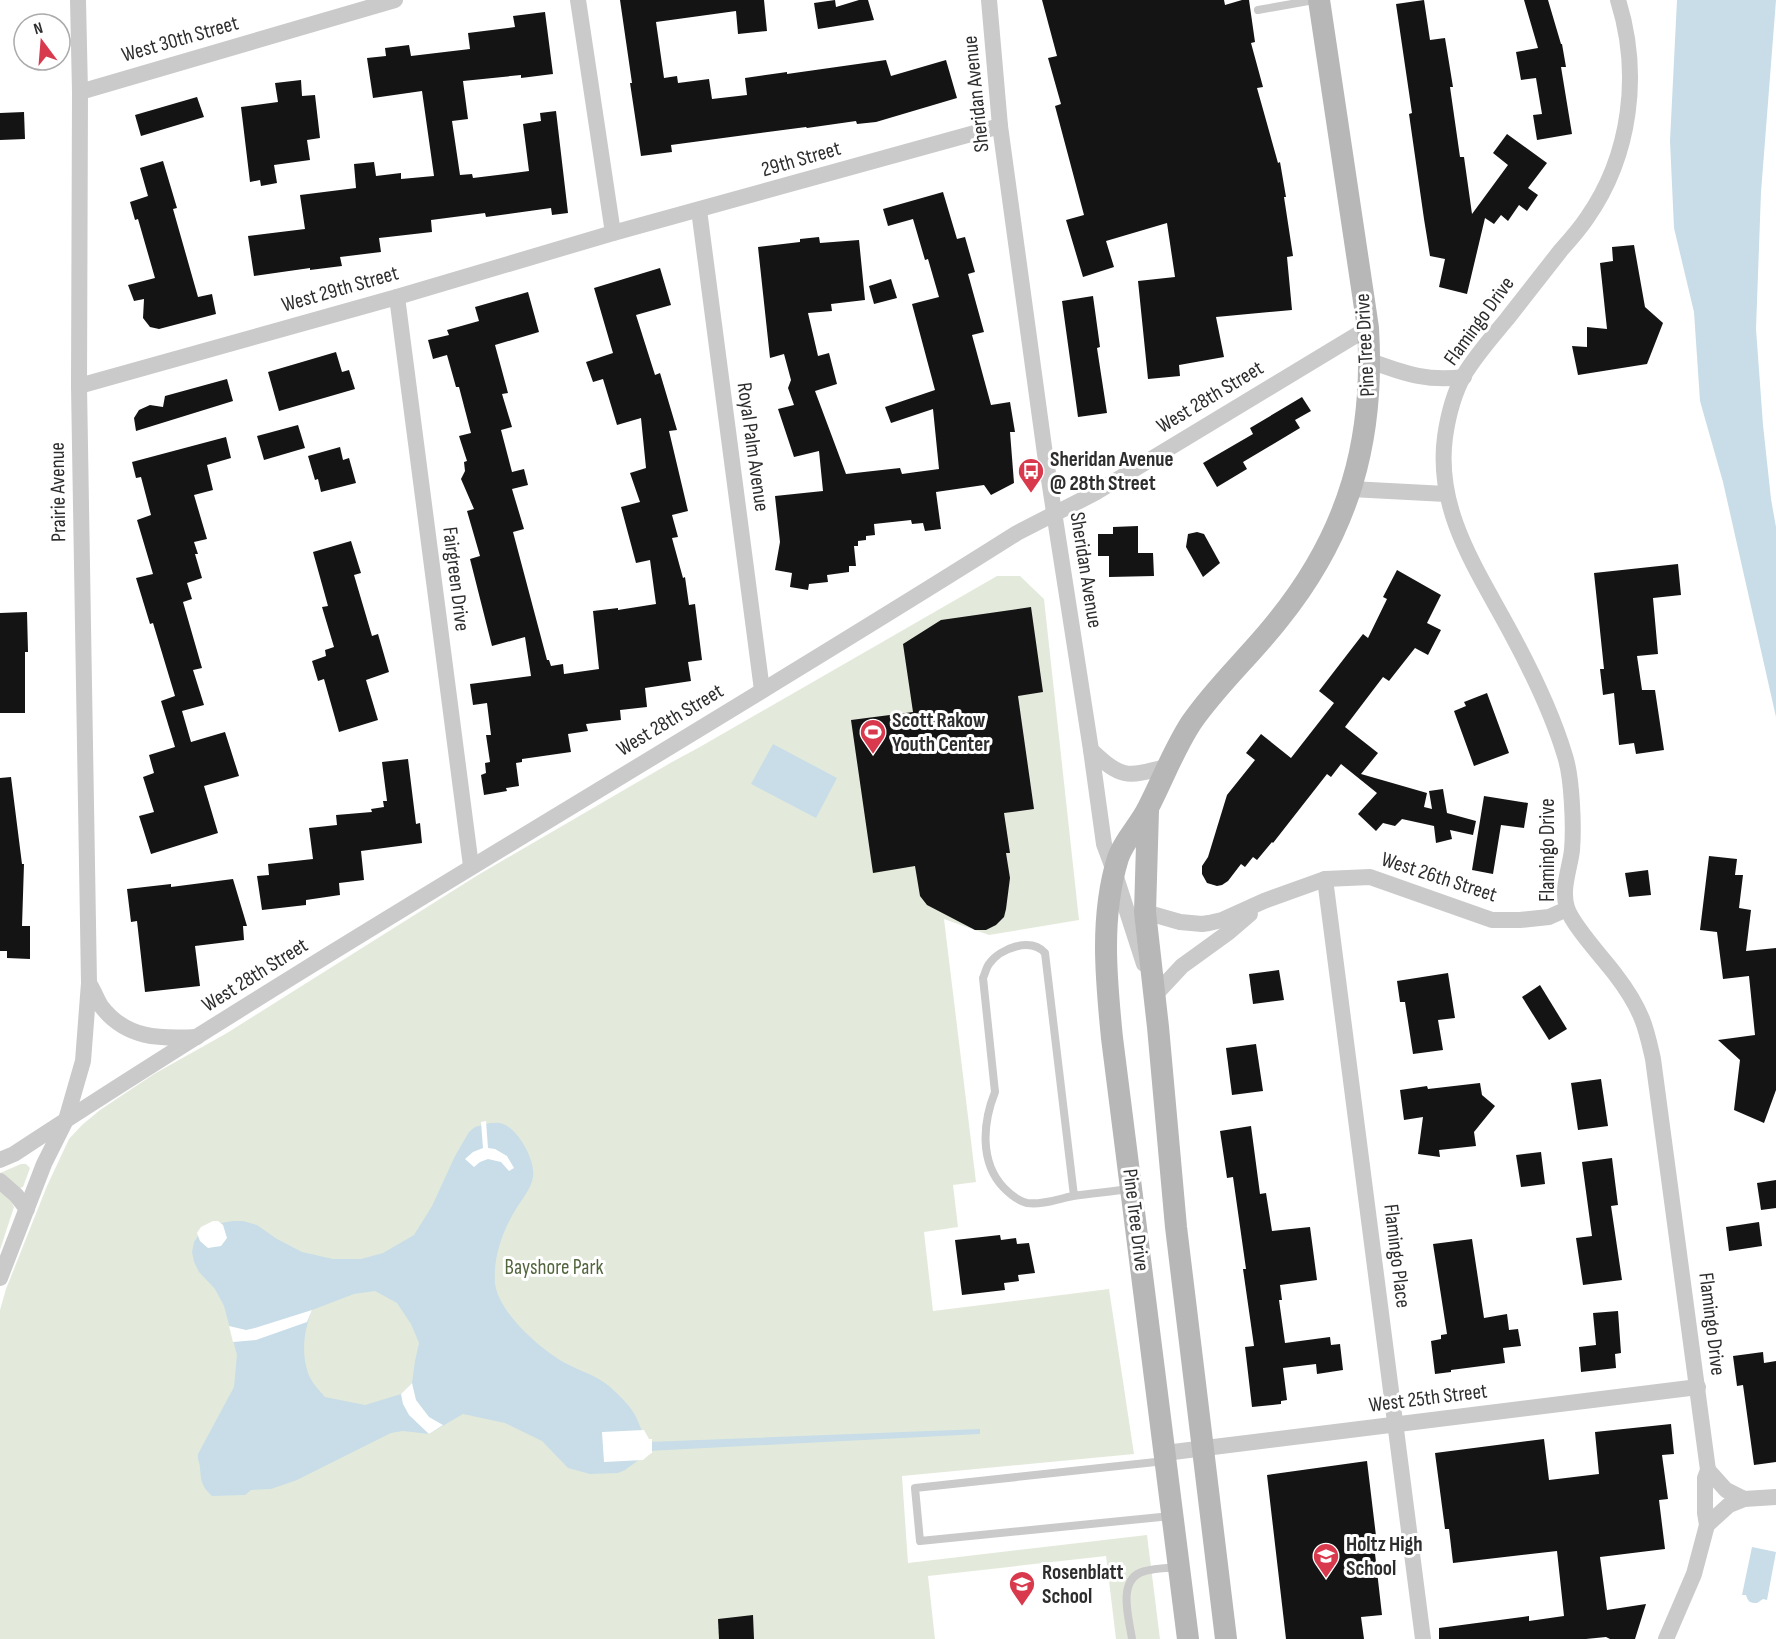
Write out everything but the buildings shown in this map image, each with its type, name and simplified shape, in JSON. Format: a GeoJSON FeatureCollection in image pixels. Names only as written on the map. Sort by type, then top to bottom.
{"type":"FeatureCollection","features":[{"type":"Feature","properties":{"kind":"main road","name":"Pine Tree Drive"},"geometry":{"type":"LineString","coordinates":[[1188,1639],[1112,1038],[1107,968],[1108,903],[1121,848],[1148,809],[1179,742],[1206,703],[1275,625],[1309,577],[1330,540],[1351,489],[1364,440],[1370,361],[1368,328],[1319,0]]}},
{"type":"Feature","properties":{"kind":"main road","name":"Pine Tree Drive"},"geometry":{"type":"LineString","coordinates":[[1148,809],[1145,912],[1176,1227],[1226,1639]]}},
{"type":"Feature","properties":{"kind":"street","name":"Prairie Avenue"},"geometry":{"type":"LineString","coordinates":[[0,1278],[44,1164],[66,1120],[83,1061],[89,983],[79,386],[78,0]]}},
{"type":"Feature","properties":{"kind":"street","name":"West 30th Street"},"geometry":{"type":"LineString","coordinates":[[80,92],[395,0]]}},
{"type":"Feature","properties":{"kind":"street"},"geometry":{"type":"LineString","coordinates":[[578,0],[613,233]]}},
{"type":"Feature","properties":{"kind":"street","name":"Sheridan Avenue"},"geometry":{"type":"LineString","coordinates":[[989,0],[1000,126],[1104,844],[1154,996]]}},
{"type":"Feature","properties":{"kind":"street","name":"Flamingo Drive"},"geometry":{"type":"LineString","coordinates":[[1618,0],[1629,42],[1630,95],[1624,141],[1606,186],[1587,218],[1464,376],[1452,404],[1445,438],[1444,466],[1446,494],[1467,554],[1513,636],[1546,705],[1566,758],[1572,849],[1567,875],[1567,909],[1575,924],[1622,985],[1642,1018],[1650,1048],[1708,1470],[1705,1478],[1707,1525],[1694,1574],[1666,1639]]}},
{"type":"Feature","properties":{"kind":"street","name":"29th Street"},"geometry":{"type":"LineString","coordinates":[[613,233],[1000,126]]}},
{"type":"Feature","properties":{"kind":"street","name":"Royal Palm Avenue"},"geometry":{"type":"LineString","coordinates":[[699,210],[762,690]]}},
{"type":"Feature","properties":{"kind":"street","name":"West 29th Street"},"geometry":{"type":"LineString","coordinates":[[79,386],[397,297],[613,233]]}},
{"type":"Feature","properties":{"kind":"street","name":"Fairgreen Drive"},"geometry":{"type":"LineString","coordinates":[[397,297],[471,866]]}},
{"type":"Feature","properties":{"kind":"street","name":"West 28th Street"},"geometry":{"type":"LineString","coordinates":[[0,1160],[14,1154],[471,866],[1017,534],[1105,487],[1368,328]]}},
{"type":"Feature","properties":{"kind":"street"},"geometry":{"type":"LineString","coordinates":[[1370,361],[1420,377],[1447,379],[1464,376]]}},
{"type":"Feature","properties":{"kind":"street"},"geometry":{"type":"LineString","coordinates":[[1351,489],[1446,494]]}},
{"type":"Feature","properties":{"kind":"street"},"geometry":{"type":"LineString","coordinates":[[1091,750],[1108,765],[1124,774],[1137,775],[1166,767]]}},
{"type":"Feature","properties":{"kind":"street","name":"West 26th Street"},"geometry":{"type":"LineString","coordinates":[[1145,912],[1180,922],[1202,924],[1222,920],[1264,901],[1325,879],[1370,877],[1492,920],[1549,917],[1567,909]]}},
{"type":"Feature","properties":{"kind":"street","name":"Flamingo Place"},"geometry":{"type":"LineString","coordinates":[[1325,879],[1423,1639]]}},
{"type":"Feature","properties":{"kind":"street","name":"West 26th Street"},"geometry":{"type":"LineString","coordinates":[[1154,996],[1182,966],[1228,932],[1264,901]]}},
{"type":"Feature","properties":{"kind":"street","name":"Prairie Avenue"},"geometry":{"type":"LineString","coordinates":[[89,983],[101,1005],[114,1019],[132,1030],[153,1037],[198,1036]]}},
{"type":"Feature","properties":{"kind":"street"},"geometry":{"type":"LineString","coordinates":[[0,1181],[27,1209]]}},
{"type":"Feature","properties":{"kind":"street","name":"West 25th Street"},"geometry":{"type":"LineString","coordinates":[[1165,1457],[1203,1449],[1698,1387]]}},
{"type":"Feature","properties":{"kind":"street"},"geometry":{"type":"LineString","coordinates":[[1708,1470],[1726,1490],[1744,1499]]}},
{"type":"Feature","properties":{"kind":"street"},"geometry":{"type":"LineString","coordinates":[[1707,1525],[1729,1505],[1744,1499],[1776,1497]]}},
{"type":"Feature","properties":{"kind":"lane"},"geometry":{"type":"LineString","coordinates":[[1258,10],[1314,0]]}},
{"type":"Feature","properties":{"kind":"lane"},"geometry":{"type":"LineString","coordinates":[[1074,1196],[1045,953],[1040,947],[1016,946],[989,963],[983,978],[995,1092],[985,1126],[990,1165],[999,1182],[1011,1195],[1026,1203],[1132,1189]]}},
{"type":"Feature","properties":{"kind":"lane"},"geometry":{"type":"LineString","coordinates":[[1165,1457],[915,1488],[920,1541],[1172,1516]]}},
{"type":"Feature","properties":{"kind":"lane"},"geometry":{"type":"LineString","coordinates":[[1132,1639],[1126,1593],[1128,1583],[1135,1575],[1144,1571],[1179,1567]]}},
{"type":"Feature","properties":{"kind":"green space","name":"Bayshore Park"},"geometry":{"type":"Polygon","coordinates":[[[997,576],[1020,576],[1044,599],[1079,920],[989,935],[944,919],[976,1182],[953,1185],[958,1227],[924,1232],[933,1311],[1109,1289],[1134,1454],[902,1476],[908,1563],[1147,1535],[1160,1639],[1116,1639],[1106,1556],[928,1576],[935,1639],[0,1639],[0,1310],[6,1289],[47,1186],[69,1139],[82,1125],[100,1110],[154,1074],[227,1033],[478,875],[997,576]]]}},
{"type":"Feature","properties":{"kind":"green space"},"geometry":{"type":"Polygon","coordinates":[[[26,1164],[30,1168],[23,1187],[18,1189],[0,1177],[0,1173],[26,1164]]]}},
{"type":"Feature","properties":{"kind":"green space"},"geometry":{"type":"Polygon","coordinates":[[[0,1190],[10,1199],[14,1207],[0,1250],[0,1190]]]}},
{"type":"Feature","properties":{"kind":"water"},"geometry":{"type":"Polygon","coordinates":[[[1677,0],[1776,0],[1761,192],[1756,329],[1763,425],[1776,527],[1776,717],[1723,482],[1700,401],[1694,312],[1674,228],[1670,141],[1677,0]]]}},
{"type":"Feature","properties":{"kind":"water"},"geometry":{"type":"Polygon","coordinates":[[[773,744],[837,778],[816,818],[751,784],[773,744]]]}},
{"type":"Feature","properties":{"kind":"water"},"geometry":{"type":"Polygon","coordinates":[[[501,1123],[509,1127],[525,1146],[532,1163],[533,1177],[530,1186],[507,1226],[497,1254],[495,1283],[504,1306],[522,1329],[544,1349],[609,1386],[628,1404],[648,1442],[980,1429],[980,1434],[648,1451],[618,1473],[590,1474],[568,1468],[542,1441],[505,1423],[463,1414],[429,1434],[403,1431],[391,1433],[297,1480],[271,1489],[251,1490],[245,1495],[212,1496],[203,1484],[198,1454],[234,1387],[237,1355],[224,1306],[215,1289],[199,1272],[194,1262],[192,1252],[194,1242],[203,1229],[214,1224],[243,1221],[257,1225],[302,1252],[333,1259],[361,1259],[383,1253],[414,1235],[432,1206],[455,1156],[469,1132],[475,1127],[501,1123]],[[375,1291],[354,1294],[312,1310],[305,1334],[306,1365],[309,1376],[325,1397],[365,1405],[401,1394],[412,1383],[419,1343],[411,1324],[397,1303],[375,1291]]]}},
{"type":"Feature","properties":{"kind":"water"},"geometry":{"type":"Polygon","coordinates":[[[1752,1547],[1776,1552],[1767,1600],[1763,1599],[1757,1603],[1750,1602],[1746,1595],[1742,1595],[1752,1547]]]}},
{"type":"Feature","properties":{"kind":"pier"},"geometry":{"type":"Polygon","coordinates":[[[486,1121],[488,1148],[507,1156],[514,1168],[509,1171],[501,1162],[488,1159],[474,1167],[465,1159],[473,1152],[483,1148],[481,1122],[486,1121]]]}},
{"type":"Feature","properties":{"kind":"pier"},"geometry":{"type":"Polygon","coordinates":[[[218,1221],[223,1225],[227,1238],[221,1246],[208,1248],[200,1241],[197,1233],[201,1227],[218,1221]]]}},
{"type":"Feature","properties":{"kind":"pier"},"geometry":{"type":"Polygon","coordinates":[[[312,1310],[307,1322],[256,1340],[233,1342],[229,1326],[246,1330],[312,1310]]]}},
{"type":"Feature","properties":{"kind":"pier"},"geometry":{"type":"Polygon","coordinates":[[[412,1383],[416,1400],[429,1417],[443,1425],[429,1434],[409,1415],[403,1404],[401,1394],[412,1383]]]}},
{"type":"Feature","properties":{"kind":"pier"},"geometry":{"type":"Polygon","coordinates":[[[644,1430],[649,1439],[652,1439],[652,1453],[643,1460],[604,1462],[602,1432],[644,1430]]]}},
{"type":"Feature","properties":{"kind":"place","name":"Sheridan Avenue @ 28th Street"},"geometry":{"type":"Point","coordinates":[1031,494]}},
{"type":"Feature","properties":{"kind":"place","name":"Scott Rakow Youth Center"},"geometry":{"type":"Point","coordinates":[873,755]}},
{"type":"Feature","properties":{"kind":"place","name":"Holtz High School"},"geometry":{"type":"Point","coordinates":[1326,1579]}},
{"type":"Feature","properties":{"kind":"place","name":"Rosenblatt School"},"geometry":{"type":"Point","coordinates":[1022,1607]}}]}
